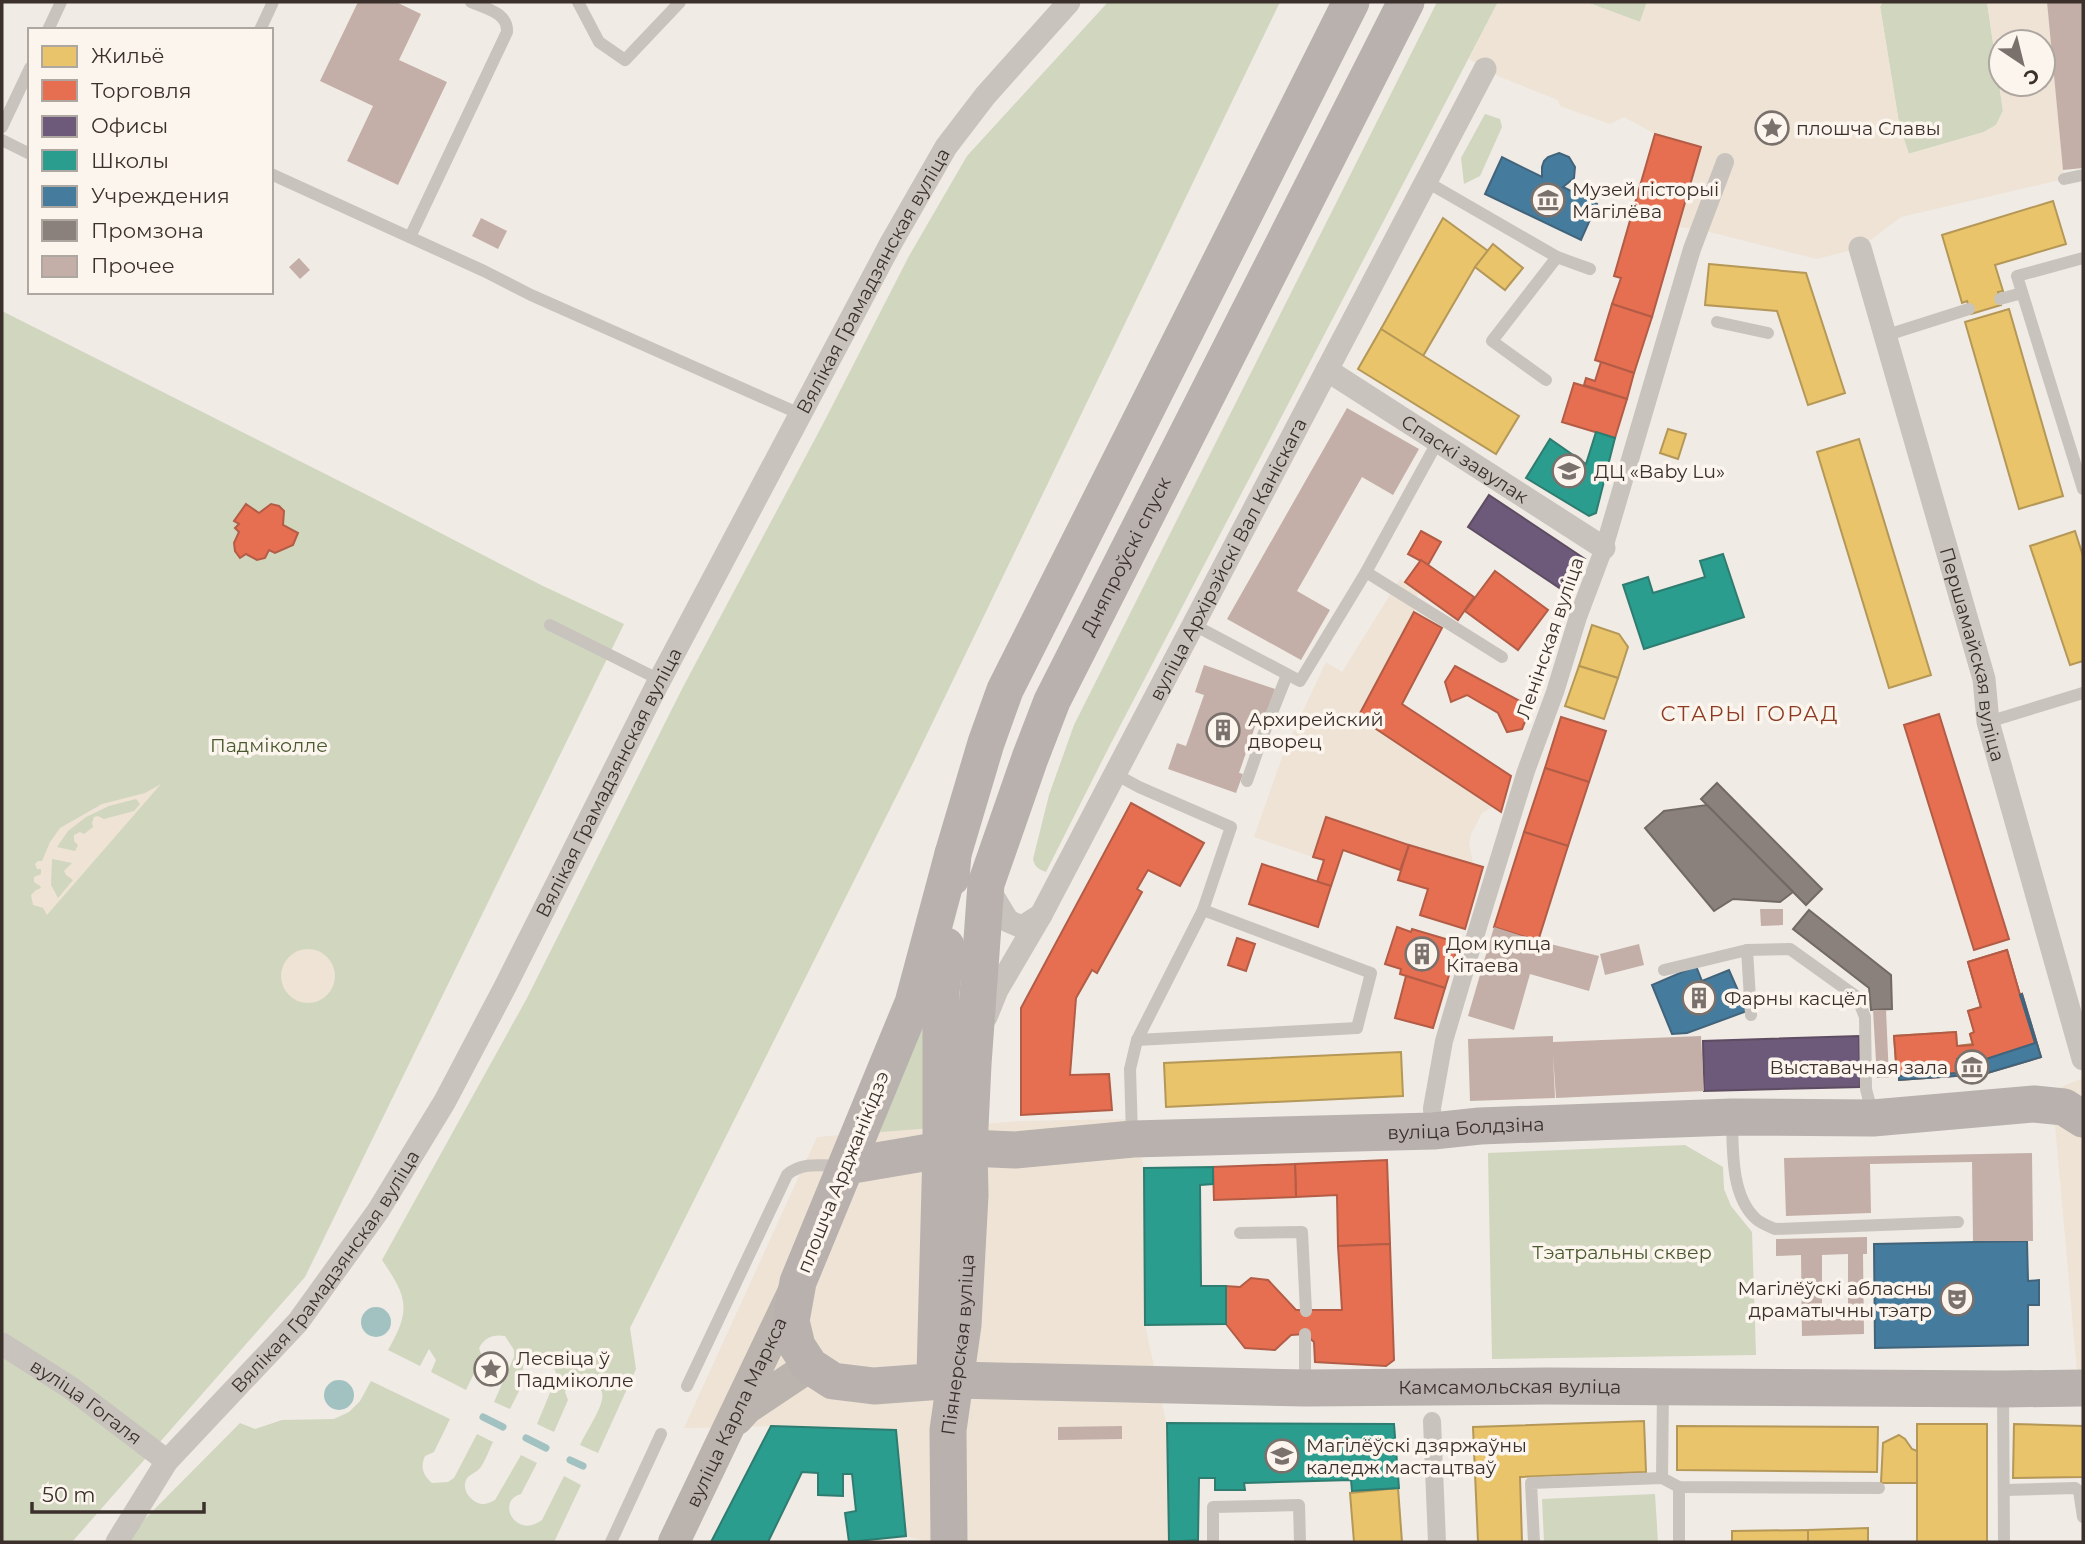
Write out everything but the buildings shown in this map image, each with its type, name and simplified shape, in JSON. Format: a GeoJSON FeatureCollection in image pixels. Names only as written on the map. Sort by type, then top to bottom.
{"type":"FeatureCollection","features":[{"type":"Feature","properties":{"kind":"main road"},"geometry":{"type":"LineString","coordinates":[[955,1149],[941,992],[953,854],[986,743],[1005,690],[1351,2]]}},
{"type":"Feature","properties":{"kind":"main road","name":"Дняпроўскі спуск"},"geometry":{"type":"LineString","coordinates":[[955,1149],[974,1049],[986,884],[1052,701],[1406,2]]}},
{"type":"Feature","properties":{"kind":"main road","name":"плошча Арджанікідзэ"},"geometry":{"type":"LineString","coordinates":[[810,1366],[797,1346],[792,1321],[798,1282],[913,1003],[953,854]]}},
{"type":"Feature","properties":{"kind":"main road","name":"вуліца Болдзіна"},"geometry":{"type":"LineString","coordinates":[[847,1166],[955,1149],[1015,1150],[1133,1139],[1433,1131],[1480,1126],[1732,1117],[1873,1118],[2034,1104],[2064,1107],[2083,1119]]}},
{"type":"Feature","properties":{"kind":"main road","name":"Піянерская вуліца"},"geometry":{"type":"LineString","coordinates":[[948,1542],[946,1381],[955,1149]]}},
{"type":"Feature","properties":{"kind":"main road","name":"вуліца Карла Маркса"},"geometry":{"type":"LineString","coordinates":[[674,1542],[798,1282]]}},
{"type":"Feature","properties":{"kind":"main road"},"geometry":{"type":"LineString","coordinates":[[727,1430],[747,1408],[810,1366],[833,1381],[874,1387],[946,1381]]}},
{"type":"Feature","properties":{"kind":"main road","name":"Піянерская вуліца"},"geometry":{"type":"LineString","coordinates":[[926,1542],[925,1426],[946,1381]]}},
{"type":"Feature","properties":{"kind":"main road","name":"Камсамольская вуліца"},"geometry":{"type":"LineString","coordinates":[[946,1381],[1305,1388],[2083,1388]]}},
{"type":"Feature","properties":{"kind":"street","name":"Вялікая Грамадзянская вуліца"},"geometry":{"type":"LineString","coordinates":[[117,1542],[167,1461],[298,1322],[378,1211],[445,1101],[660,680],[891,243],[946,147],[985,96],[1069,2]]}},
{"type":"Feature","properties":{"kind":"street","name":"вуліца Архірэйскі Вал Каніскага"},"geometry":{"type":"LineString","coordinates":[[974,1049],[997,990],[1041,915],[1485,69]]}},
{"type":"Feature","properties":{"kind":"street","name":"Ленінская вуліца"},"geometry":{"type":"LineString","coordinates":[[1433,1131],[1434,1088],[1451,1016],[1522,783],[1604,548],[1692,249],[1725,162]]}},
{"type":"Feature","properties":{"kind":"street","name":"Першамайская вуліца"},"geometry":{"type":"LineString","coordinates":[[1860,248],[1984,679],[1988,722],[2083,1059]]}},
{"type":"Feature","properties":{"kind":"street","name":"Спаскі завулак"},"geometry":{"type":"LineString","coordinates":[[1327,370],[1604,548]]}},
{"type":"Feature","properties":{"kind":"street"},"geometry":{"type":"LineString","coordinates":[[986,884],[1008,921],[1022,927],[1041,915]]}},
{"type":"Feature","properties":{"kind":"street","name":"вуліца Гогаля"},"geometry":{"type":"LineString","coordinates":[[2,1344],[71,1388],[167,1461]]}},
{"type":"Feature","properties":{"kind":"street"},"geometry":{"type":"LineString","coordinates":[[1432,1421],[1437,1542]]}},
{"type":"Feature","properties":{"kind":"lane"},"geometry":{"type":"LineString","coordinates":[[49,28],[61,2]]}},
{"type":"Feature","properties":{"kind":"lane"},"geometry":{"type":"LineString","coordinates":[[261,28],[274,2]]}},
{"type":"Feature","properties":{"kind":"lane"},"geometry":{"type":"LineString","coordinates":[[410,237],[508,32],[508,23],[502,16],[471,2]]}},
{"type":"Feature","properties":{"kind":"lane"},"geometry":{"type":"LineString","coordinates":[[578,2],[599,42],[625,60],[680,2]]}},
{"type":"Feature","properties":{"kind":"lane"},"geometry":{"type":"LineString","coordinates":[[2,127],[28,72]]}},
{"type":"Feature","properties":{"kind":"lane"},"geometry":{"type":"LineString","coordinates":[[2,140],[28,153]]}},
{"type":"Feature","properties":{"kind":"lane"},"geometry":{"type":"LineString","coordinates":[[273,175],[484,271],[530,295],[800,414]]}},
{"type":"Feature","properties":{"kind":"lane"},"geometry":{"type":"LineString","coordinates":[[2064,179],[2083,175]]}},
{"type":"Feature","properties":{"kind":"lane"},"geometry":{"type":"LineString","coordinates":[[1427,182],[1557,257],[1590,269]]}},
{"type":"Feature","properties":{"kind":"lane"},"geometry":{"type":"LineString","coordinates":[[1546,380],[1492,341],[1557,257]]}},
{"type":"Feature","properties":{"kind":"lane"},"geometry":{"type":"LineString","coordinates":[[2083,258],[2017,276],[2083,489]]}},
{"type":"Feature","properties":{"kind":"lane"},"geometry":{"type":"LineString","coordinates":[[2000,299],[2022,293]]}},
{"type":"Feature","properties":{"kind":"lane"},"geometry":{"type":"LineString","coordinates":[[1884,336],[1969,309]]}},
{"type":"Feature","properties":{"kind":"lane"},"geometry":{"type":"LineString","coordinates":[[1717,322],[1768,333]]}},
{"type":"Feature","properties":{"kind":"lane"},"geometry":{"type":"LineString","coordinates":[[1194,625],[1300,681],[1366,572],[1438,441]]}},
{"type":"Feature","properties":{"kind":"lane"},"geometry":{"type":"LineString","coordinates":[[1366,572],[1502,657]]}},
{"type":"Feature","properties":{"kind":"lane"},"geometry":{"type":"LineString","coordinates":[[550,625],[660,680]]}},
{"type":"Feature","properties":{"kind":"lane"},"geometry":{"type":"LineString","coordinates":[[1247,781],[1287,675]]}},
{"type":"Feature","properties":{"kind":"lane"},"geometry":{"type":"LineString","coordinates":[[1988,722],[2083,693]]}},
{"type":"Feature","properties":{"kind":"lane"},"geometry":{"type":"LineString","coordinates":[[1115,774],[1231,827],[1203,911],[1137,1040],[1130,1069],[1133,1139]]}},
{"type":"Feature","properties":{"kind":"lane"},"geometry":{"type":"LineString","coordinates":[[1137,1040],[1357,1028],[1371,973],[1203,911]]}},
{"type":"Feature","properties":{"kind":"lane"},"geometry":{"type":"LineString","coordinates":[[1664,970],[1747,950],[1790,949],[1857,997],[1865,1017],[1866,1089],[1873,1118]]}},
{"type":"Feature","properties":{"kind":"lane"},"geometry":{"type":"LineString","coordinates":[[1747,950],[1751,1015]]}},
{"type":"Feature","properties":{"kind":"lane"},"geometry":{"type":"LineString","coordinates":[[1732,1117],[1733,1153],[1739,1190],[1746,1207],[1756,1220],[1775,1229],[1958,1222]]}},
{"type":"Feature","properties":{"kind":"lane"},"geometry":{"type":"LineString","coordinates":[[687,1386],[787,1175],[795,1168],[810,1165],[847,1166]]}},
{"type":"Feature","properties":{"kind":"lane"},"geometry":{"type":"LineString","coordinates":[[1240,1233],[1302,1232],[1306,1311]]}},
{"type":"Feature","properties":{"kind":"lane"},"geometry":{"type":"LineString","coordinates":[[1305,1334],[1305,1388]]}},
{"type":"Feature","properties":{"kind":"lane"},"geometry":{"type":"LineString","coordinates":[[1662,1478],[1663,1388]]}},
{"type":"Feature","properties":{"kind":"lane"},"geometry":{"type":"LineString","coordinates":[[2003,1390],[2004,1542]]}},
{"type":"Feature","properties":{"kind":"lane"},"geometry":{"type":"LineString","coordinates":[[611,1542],[661,1434]]}},
{"type":"Feature","properties":{"kind":"lane"},"geometry":{"type":"LineString","coordinates":[[1534,1542],[1531,1483],[1662,1478],[1679,1487],[1879,1488]]}},
{"type":"Feature","properties":{"kind":"lane"},"geometry":{"type":"LineString","coordinates":[[1679,1487],[1679,1542]]}},
{"type":"Feature","properties":{"kind":"lane"},"geometry":{"type":"LineString","coordinates":[[2004,1490],[2075,1488],[2079,1491],[2083,1517]]}},
{"type":"Feature","properties":{"kind":"lane"},"geometry":{"type":"LineString","coordinates":[[1213,1542],[1213,1507],[1299,1505],[1300,1542]]}},
{"type":"Feature","properties":{"kind":"green space"},"geometry":{"type":"Polygon","coordinates":[[[1108,2],[1280,2],[914,761],[630,1328],[636,1369],[598,1453],[580,1445],[602,1400],[602,1392],[595,1382],[583,1380],[570,1385],[565,1392],[568,1400],[554,1432],[537,1424],[557,1376],[554,1367],[542,1358],[532,1358],[523,1366],[523,1383],[510,1409],[494,1402],[514,1357],[514,1350],[505,1336],[490,1337],[481,1344],[479,1348],[482,1357],[466,1390],[431,1372],[436,1360],[429,1349],[420,1366],[388,1350],[400,1324],[403,1304],[397,1284],[382,1260],[527,998],[683,687],[909,256],[967,156],[1108,2]]]}},
{"type":"Feature","properties":{"kind":"green space"},"geometry":{"type":"Polygon","coordinates":[[[1437,2],[1498,2],[1046,872],[1041,870],[1033,859],[1049,795],[1074,725],[1437,2]]]}},
{"type":"Feature","properties":{"kind":"green space"},"geometry":{"type":"Polygon","coordinates":[[[1586,2],[1647,2],[1640,22],[1586,2]]]}},
{"type":"Feature","properties":{"kind":"green space"},"geometry":{"type":"Polygon","coordinates":[[[1883,2],[1987,2],[1991,28],[1987,28],[1987,98],[2001,98],[2003,111],[1996,125],[1984,132],[1908,154],[1899,123],[1880,6],[1883,2]]]}},
{"type":"Feature","properties":{"kind":"green space"},"geometry":{"type":"Polygon","coordinates":[[[1485,114],[1500,119],[1502,127],[1480,176],[1464,184],[1461,158],[1485,114]]]}},
{"type":"Feature","properties":{"kind":"green space","name":"Падміколле"},"geometry":{"type":"Polygon","coordinates":[[[2,311],[541,585],[624,624],[305,1277],[72,1542],[2,1542],[2,311]]]}},
{"type":"Feature","properties":{"kind":"green space"},"geometry":{"type":"Polygon","coordinates":[[[922,1022],[927,1023],[923,1128],[919,1139],[878,1137],[922,1022]]]}},
{"type":"Feature","properties":{"kind":"green space","name":"Тэатральны сквер"},"geometry":{"type":"Polygon","coordinates":[[[1685,1145],[1723,1167],[1724,1189],[1731,1206],[1752,1232],[1756,1355],[1492,1359],[1488,1153],[1685,1145]]]}},
{"type":"Feature","properties":{"kind":"green space"},"geometry":{"type":"Polygon","coordinates":[[[371,1381],[450,1419],[434,1452],[423,1460],[423,1471],[432,1483],[448,1482],[454,1478],[477,1434],[493,1442],[482,1465],[466,1480],[465,1488],[476,1502],[484,1504],[495,1500],[521,1455],[537,1463],[521,1494],[513,1498],[510,1504],[509,1511],[517,1522],[533,1525],[542,1520],[564,1476],[581,1485],[554,1542],[122,1542],[240,1423],[255,1429],[282,1420],[334,1419],[349,1412],[360,1401],[371,1381]]]}},
{"type":"Feature","properties":{"kind":"green space"},"geometry":{"type":"Polygon","coordinates":[[[1655,1494],[1658,1542],[1544,1542],[1542,1499],[1655,1494]]]}},
{"type":"Feature","properties":{"kind":"shaded area","name":"плошча Славы"},"geometry":{"type":"Polygon","coordinates":[[[1498,2],[1586,2],[1640,22],[1647,2],[1883,2],[1880,7],[1899,123],[1909,154],[1984,132],[1996,125],[2003,111],[2001,98],[2056,98],[2064,179],[1901,217],[1860,248],[1817,259],[1698,229],[1678,227],[1701,147],[1655,134],[1624,117],[1610,124],[1560,106],[1558,100],[1498,76],[1469,59],[1498,2]]]}},
{"type":"Feature","properties":{"kind":"shaded area","name":"плошча Славы"},"geometry":{"type":"Polygon","coordinates":[[[1987,2],[2047,2],[2049,28],[1991,28],[1987,2]]]}},
{"type":"Feature","properties":{"kind":"shaded area"},"geometry":{"type":"Polygon","coordinates":[[[1400,579],[1418,592],[1414,612],[1358,717],[1493,807],[1482,813],[1471,834],[1469,844],[1473,863],[1326,817],[1313,857],[1254,837],[1285,749],[1326,662],[1342,672],[1400,579]]]}},
{"type":"Feature","properties":{"kind":"shaded area"},"geometry":{"type":"Polygon","coordinates":[[[161,784],[47,915],[43,908],[33,905],[31,895],[41,888],[34,882],[34,877],[41,874],[41,869],[37,869],[35,864],[42,861],[60,828],[102,804],[145,793],[161,784]],[[136,799],[109,806],[86,817],[68,831],[57,847],[75,851],[78,845],[74,841],[74,835],[80,832],[84,834],[93,827],[94,817],[104,819],[134,811],[140,804],[136,799]],[[52,859],[51,885],[58,898],[73,880],[64,871],[72,863],[52,859]]]}},
{"type":"Feature","properties":{"kind":"shaded area"},"geometry":{"type":"Polygon","coordinates":[[[308,949],[327,957],[335,976],[327,995],[308,1003],[289,995],[281,976],[289,957],[308,949]]]}},
{"type":"Feature","properties":{"kind":"shaded area"},"geometry":{"type":"Polygon","coordinates":[[[2083,1078],[2083,1407],[2080,1405],[2052,1091],[2083,1078]]]}},
{"type":"Feature","properties":{"kind":"shaded area"},"geometry":{"type":"Polygon","coordinates":[[[1132,1119],[1144,1168],[1145,1325],[1167,1426],[1171,1542],[928,1542],[906,1536],[896,1430],[771,1426],[684,1428],[817,1137],[1022,1121],[1132,1119]]]}},
{"type":"Feature","properties":{"kind":"water"},"geometry":{"type":"Polygon","coordinates":[[[376,1307],[386,1312],[391,1322],[386,1332],[376,1337],[366,1332],[361,1322],[366,1312],[376,1307]]]}},
{"type":"Feature","properties":{"kind":"water"},"geometry":{"type":"Polygon","coordinates":[[[339,1380],[349,1385],[354,1395],[349,1405],[339,1410],[329,1405],[324,1395],[329,1385],[339,1380]]]}},
{"type":"Feature","properties":{"kind":"waterway"},"geometry":{"type":"LineString","coordinates":[[483,1417],[503,1427]]}},
{"type":"Feature","properties":{"kind":"waterway"},"geometry":{"type":"LineString","coordinates":[[526,1438],[546,1448]]}},
{"type":"Feature","properties":{"kind":"waterway"},"geometry":{"type":"LineString","coordinates":[[570,1460],[583,1466]]}},
{"type":"Feature","properties":{"kind":"place","name":"плошча Славы"},"geometry":{"type":"Point","coordinates":[1772,128]}},
{"type":"Feature","properties":{"kind":"place","name":"Музей гісторыі Магілёва"},"geometry":{"type":"Point","coordinates":[1548,200]}},
{"type":"Feature","properties":{"kind":"place","name":"ДЦ «Baby Lu»"},"geometry":{"type":"Point","coordinates":[1569,471]}},
{"type":"Feature","properties":{"kind":"place","name":"Архирейский дворец"},"geometry":{"type":"Point","coordinates":[1223,730]}},
{"type":"Feature","properties":{"kind":"place","name":"Дом купца Кітаева"},"geometry":{"type":"Point","coordinates":[1422,954]}},
{"type":"Feature","properties":{"kind":"place","name":"Фарны касцёл"},"geometry":{"type":"Point","coordinates":[1699,998]}},
{"type":"Feature","properties":{"kind":"place","name":"Выставачная зала"},"geometry":{"type":"Point","coordinates":[1972,1067]}},
{"type":"Feature","properties":{"kind":"place","name":"Магілёўскі абласны драматычны тэатр"},"geometry":{"type":"Point","coordinates":[1957,1299]}},
{"type":"Feature","properties":{"kind":"place","name":"Лесвіца ў Падміколле"},"geometry":{"type":"Point","coordinates":[491,1369]}},
{"type":"Feature","properties":{"kind":"place","name":"Магілёўскі дзяржаўны каледж мастацтваў"},"geometry":{"type":"Point","coordinates":[1282,1456]}},
{"type":"Feature","properties":{"kind":"district","name":"СТАРЫ ГОРАД"},"geometry":{"type":"Point","coordinates":[1750,713]}}]}
